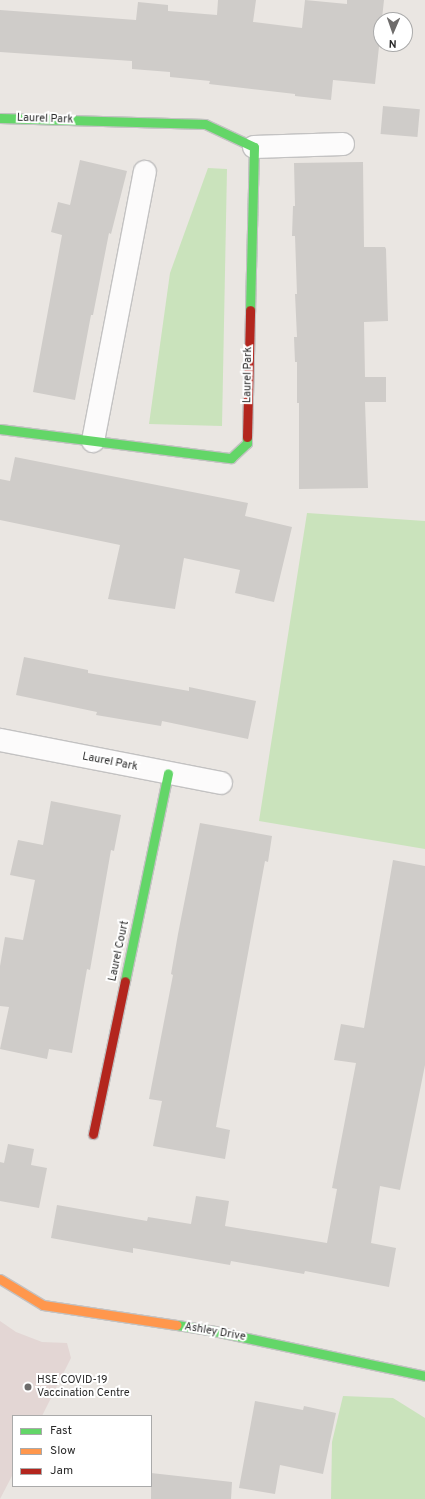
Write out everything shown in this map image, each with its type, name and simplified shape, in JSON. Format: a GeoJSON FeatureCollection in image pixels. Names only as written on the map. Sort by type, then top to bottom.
{"type":"FeatureCollection","features":[{"type":"Feature","properties":{"kind":"street","name":"Laurel Park"},"geometry":{"type":"LineString","coordinates":[[0,118],[205,124],[254,147],[343,144]]}},
{"type":"Feature","properties":{"kind":"street","name":"Laurel Park"},"geometry":{"type":"LineString","coordinates":[[0,429],[231,458],[247,443],[254,147]]}},
{"type":"Feature","properties":{"kind":"street"},"geometry":{"type":"LineString","coordinates":[[93,441],[145,172]]}},
{"type":"Feature","properties":{"kind":"street","name":"Laurel Park"},"geometry":{"type":"LineString","coordinates":[[0,740],[221,783]]}},
{"type":"Feature","properties":{"kind":"street","name":"Laurel Court"},"geometry":{"type":"LineString","coordinates":[[93,1134],[168,773]]}},
{"type":"Feature","properties":{"kind":"street","name":"Ashley Drive"},"geometry":{"type":"LineString","coordinates":[[0,1279],[43,1306],[214,1331],[424,1372]]}},
{"type":"Feature","properties":{"kind":"shaded area","name":"HSE COVID-19 Vaccination Centre"},"geometry":{"type":"Polygon","coordinates":[[[0,1321],[16,1332],[42,1342],[67,1343],[71,1358],[42,1415],[12,1415],[12,1476],[0,1499],[0,1321]]]}},
{"type":"Feature","properties":{"kind":"green space"},"geometry":{"type":"Polygon","coordinates":[[[208,168],[227,169],[222,426],[149,424],[170,273],[208,168]]]}},
{"type":"Feature","properties":{"kind":"green space"},"geometry":{"type":"Polygon","coordinates":[[[307,513],[425,521],[425,849],[259,821],[307,513]]]}},
{"type":"Feature","properties":{"kind":"green space"},"geometry":{"type":"Polygon","coordinates":[[[343,1396],[393,1398],[425,1418],[425,1499],[331,1499],[332,1442],[343,1396]]]}},
{"type":"Feature","properties":{"kind":"building"},"geometry":{"type":"Polygon","coordinates":[[[218,0],[256,0],[253,22],[302,28],[305,0],[347,4],[347,0],[384,0],[383,12],[373,12],[373,52],[378,52],[375,84],[333,80],[331,100],[295,96],[295,94],[209,84],[210,81],[170,77],[170,72],[132,69],[132,61],[0,52],[0,10],[136,20],[138,2],[168,5],[168,11],[217,15],[218,0]]]}},
{"type":"Feature","properties":{"kind":"building"},"geometry":{"type":"Polygon","coordinates":[[[383,106],[420,109],[417,137],[381,134],[383,106]]]}},
{"type":"Feature","properties":{"kind":"building"},"geometry":{"type":"Polygon","coordinates":[[[80,160],[127,171],[111,234],[109,233],[93,315],[91,315],[75,400],[33,392],[62,235],[51,232],[58,202],[70,205],[80,160]]]}},
{"type":"Feature","properties":{"kind":"building"},"geometry":{"type":"Polygon","coordinates":[[[363,162],[364,247],[385,247],[386,249],[388,321],[364,322],[365,377],[386,377],[386,402],[365,402],[368,488],[299,489],[299,403],[297,403],[297,362],[295,362],[294,337],[297,337],[295,294],[297,294],[295,236],[292,236],[293,206],[295,206],[294,163],[363,162]]]}},
{"type":"Feature","properties":{"kind":"building"},"geometry":{"type":"Polygon","coordinates":[[[15,457],[248,503],[245,516],[292,527],[274,602],[235,593],[240,570],[184,558],[175,609],[108,599],[120,545],[0,520],[0,479],[10,481],[15,457]]]}},
{"type":"Feature","properties":{"kind":"building"},"geometry":{"type":"Polygon","coordinates":[[[24,657],[88,670],[88,673],[189,691],[189,687],[256,701],[248,739],[162,721],[161,726],[96,715],[97,712],[16,695],[24,657]]]}},
{"type":"Feature","properties":{"kind":"building"},"geometry":{"type":"Polygon","coordinates":[[[51,801],[121,815],[114,851],[111,850],[90,970],[87,969],[72,1053],[49,1049],[47,1059],[0,1049],[9,1007],[0,1006],[0,966],[5,937],[23,940],[35,880],[10,875],[18,840],[43,845],[51,801]]]}},
{"type":"Feature","properties":{"kind":"building"},"geometry":{"type":"Polygon","coordinates":[[[200,823],[272,836],[268,862],[265,861],[216,1127],[230,1130],[225,1159],[153,1146],[162,1101],[149,1099],[173,975],[171,974],[178,934],[200,823]]]}},
{"type":"Feature","properties":{"kind":"building"},"geometry":{"type":"Polygon","coordinates":[[[393,860],[425,866],[425,1065],[400,1190],[380,1186],[371,1243],[396,1248],[389,1287],[305,1271],[304,1274],[231,1261],[230,1265],[133,1248],[133,1253],[51,1238],[57,1205],[147,1221],[148,1217],[191,1224],[196,1196],[229,1201],[225,1226],[327,1243],[337,1189],[332,1188],[356,1063],[334,1060],[341,1024],[364,1028],[393,860]]]}},
{"type":"Feature","properties":{"kind":"building"},"geometry":{"type":"Polygon","coordinates":[[[8,1144],[34,1149],[31,1165],[47,1168],[39,1208],[0,1201],[0,1162],[4,1163],[8,1144]]]}},
{"type":"Feature","properties":{"kind":"building"},"geometry":{"type":"Polygon","coordinates":[[[255,1401],[303,1410],[304,1406],[336,1413],[323,1474],[280,1465],[275,1494],[239,1488],[255,1401]]]}},
{"type":"Feature","properties":{"kind":"building"},"geometry":{"type":"Polygon","coordinates":[[[152,1473],[232,1482],[231,1499],[151,1499],[152,1473]]]}},
{"type":"Feature","properties":{"kind":"traffic: fast"},"geometry":{"type":"LineString","coordinates":[[0,118],[205,124],[254,147],[250,310]]}},
{"type":"Feature","properties":{"kind":"traffic: fast"},"geometry":{"type":"LineString","coordinates":[[0,429],[231,458],[247,443],[247,437]]}},
{"type":"Feature","properties":{"kind":"traffic: fast"},"geometry":{"type":"LineString","coordinates":[[125,981],[168,773]]}},
{"type":"Feature","properties":{"kind":"traffic: fast"},"geometry":{"type":"LineString","coordinates":[[177,1325],[214,1331],[425,1376]]}},
{"type":"Feature","properties":{"kind":"traffic: slow"},"geometry":{"type":"LineString","coordinates":[[0,1279],[43,1305],[177,1325]]}},
{"type":"Feature","properties":{"kind":"traffic: jam"},"geometry":{"type":"LineString","coordinates":[[247,437],[250,310]]}},
{"type":"Feature","properties":{"kind":"traffic: jam"},"geometry":{"type":"LineString","coordinates":[[93,1134],[125,981]]}},
{"type":"Feature","properties":{"kind":"place","name":"HSE COVID-19 Vaccination Centre"},"geometry":{"type":"Point","coordinates":[28,1387]}}]}
